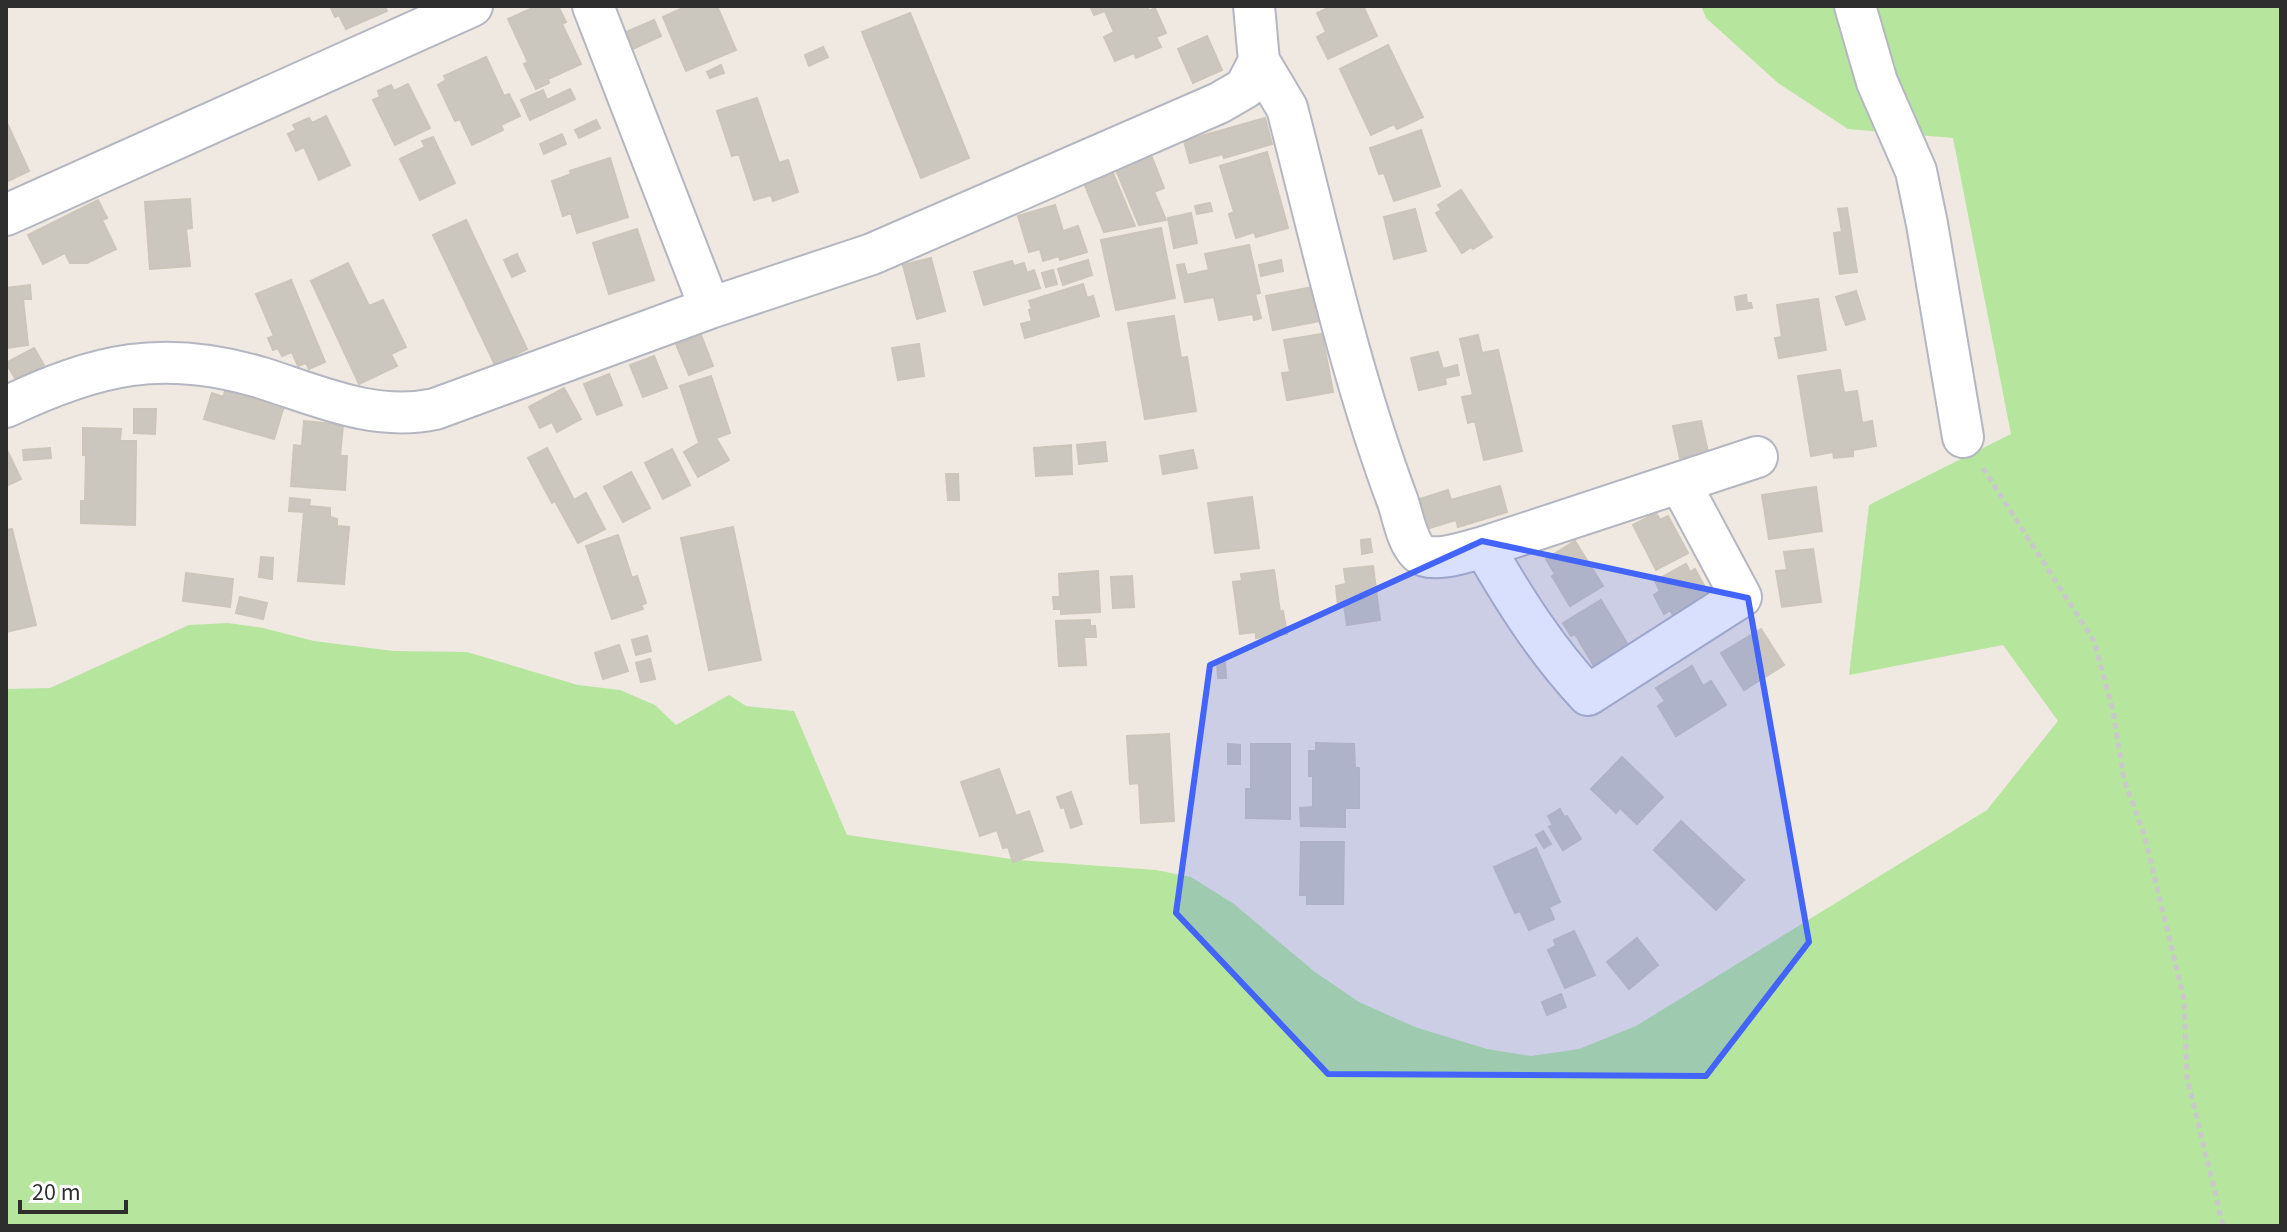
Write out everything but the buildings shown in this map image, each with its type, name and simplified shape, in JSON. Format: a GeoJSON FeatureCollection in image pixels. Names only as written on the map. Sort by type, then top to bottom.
{"type":"FeatureCollection","features":[{"type":"Feature","properties":{"kind":"street"},"geometry":{"type":"LineString","coordinates":[[6,215],[472,6]]}},
{"type":"Feature","properties":{"kind":"street"},"geometry":{"type":"LineString","coordinates":[[593,6],[710,308]]}},
{"type":"Feature","properties":{"kind":"street"},"geometry":{"type":"LineString","coordinates":[[1254,6],[1259,61],[1287,108],[1377,448],[1412,540],[1421,555],[1446,556],[1484,547],[1757,457]]}},
{"type":"Feature","properties":{"kind":"street"},"geometry":{"type":"LineString","coordinates":[[1855,6],[1877,82],[1916,171],[1963,437]]}},
{"type":"Feature","properties":{"kind":"street"},"geometry":{"type":"LineString","coordinates":[[6,407],[80,375],[153,362],[222,368],[348,407],[399,414],[435,409],[710,308],[872,254],[1219,103],[1245,88],[1259,61]]}},
{"type":"Feature","properties":{"kind":"street"},"geometry":{"type":"LineString","coordinates":[[1484,547],[1512,597],[1549,650],[1588,695],[1741,597],[1680,483]]}},
{"type":"Feature","properties":{"kind":"path"},"geometry":{"type":"LineString","coordinates":[[1963,437],[2094,641],[2113,711],[2124,780],[2144,834],[2184,999],[2187,1077],[2223,1226]]}},
{"type":"Feature","properties":{"kind":"highlighted area"},"geometry":{"type":"Polygon","coordinates":[[[1482,541],[1748,598],[1809,942],[1706,1076],[1328,1074],[1176,913],[1210,665],[1482,541]]]}},
{"type":"Feature","properties":{"kind":"green space"},"geometry":{"type":"Polygon","coordinates":[[[1701,6],[2281,6],[2281,1226],[6,1226],[6,689],[50,688],[189,625],[228,623],[314,641],[394,651],[467,652],[578,685],[620,690],[655,705],[676,725],[729,695],[746,706],[794,711],[847,835],[1018,860],[1156,870],[1191,877],[1234,904],[1315,972],[1359,1002],[1415,1027],[1487,1049],[1531,1056],[1579,1049],[1636,1026],[1987,810],[2058,721],[2003,645],[1849,675],[1869,505],[2011,434],[1953,138],[1848,129],[1778,83],[1706,18],[1701,6]]]}}]}
